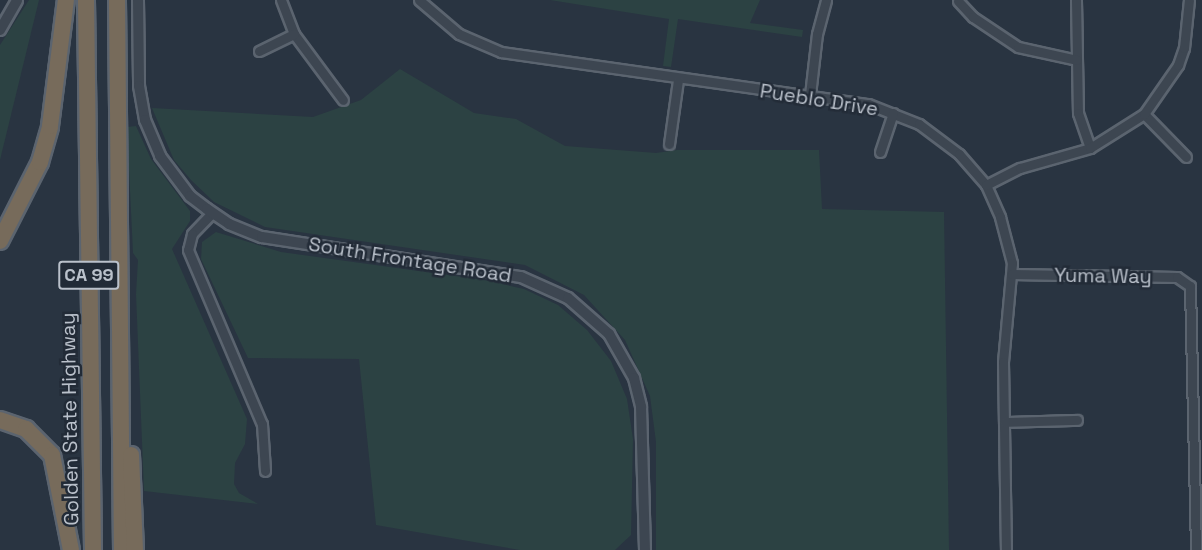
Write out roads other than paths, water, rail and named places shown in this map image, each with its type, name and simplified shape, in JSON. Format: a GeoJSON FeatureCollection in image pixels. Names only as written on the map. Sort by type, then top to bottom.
{"type":"FeatureCollection","features":[{"type":"Feature","properties":{"kind":"highway"},"geometry":{"type":"LineString","coordinates":[[0,241],[40,162],[50,126],[66,0]]}},
{"type":"Feature","properties":{"kind":"highway","name":"Golden State Highway"},"geometry":{"type":"LineString","coordinates":[[86,0],[93,550]]}},
{"type":"Feature","properties":{"kind":"highway","name":"CA 99"},"geometry":{"type":"LineString","coordinates":[[117,0],[122,550]]}},
{"type":"Feature","properties":{"kind":"highway"},"geometry":{"type":"LineString","coordinates":[[119,141],[135,550]]}},
{"type":"Feature","properties":{"kind":"highway"},"geometry":{"type":"LineString","coordinates":[[0,420],[26,429],[52,455],[70,550]]}},
{"type":"Feature","properties":{"kind":"street"},"geometry":{"type":"LineString","coordinates":[[0,30],[17,0]]}},
{"type":"Feature","properties":{"kind":"street","name":"South Frontage Road"},"geometry":{"type":"LineString","coordinates":[[138,0],[139,86],[145,120],[160,156],[190,196],[212,213],[262,237],[521,277],[552,289],[588,313],[624,358],[641,407],[645,550]]}},
{"type":"Feature","properties":{"kind":"street"},"geometry":{"type":"LineString","coordinates":[[281,0],[294,34],[343,100]]}},
{"type":"Feature","properties":{"kind":"street","name":"Pueblo Drive"},"geometry":{"type":"LineString","coordinates":[[419,0],[459,34],[501,52],[678,80],[868,104],[893,113],[936,134],[986,185],[1000,217],[1012,274],[1003,362],[1006,550]]}},
{"type":"Feature","properties":{"kind":"street"},"geometry":{"type":"LineString","coordinates":[[810,95],[826,0]]}},
{"type":"Feature","properties":{"kind":"street"},"geometry":{"type":"LineString","coordinates":[[1076,0],[1078,112],[1090,148]]}},
{"type":"Feature","properties":{"kind":"street"},"geometry":{"type":"LineString","coordinates":[[986,185],[1020,168],[1090,148],[1144,114],[1178,65],[1184,48],[1189,0]]}},
{"type":"Feature","properties":{"kind":"street"},"geometry":{"type":"LineString","coordinates":[[958,1],[973,17],[1018,47],[1039,55],[1077,60]]}},
{"type":"Feature","properties":{"kind":"street"},"geometry":{"type":"LineString","coordinates":[[259,51],[294,34]]}},
{"type":"Feature","properties":{"kind":"street"},"geometry":{"type":"LineString","coordinates":[[669,144],[678,80]]}},
{"type":"Feature","properties":{"kind":"street"},"geometry":{"type":"LineString","coordinates":[[880,152],[893,113]]}},
{"type":"Feature","properties":{"kind":"street"},"geometry":{"type":"LineString","coordinates":[[1144,114],[1186,157]]}},
{"type":"Feature","properties":{"kind":"street"},"geometry":{"type":"LineString","coordinates":[[212,213],[192,234],[189,250],[262,423],[265,471]]}},
{"type":"Feature","properties":{"kind":"street","name":"Yuma Way"},"geometry":{"type":"LineString","coordinates":[[1012,274],[1177,277],[1191,286],[1196,550]]}},
{"type":"Feature","properties":{"kind":"street"},"geometry":{"type":"LineString","coordinates":[[1004,422],[1077,420]]}}]}
